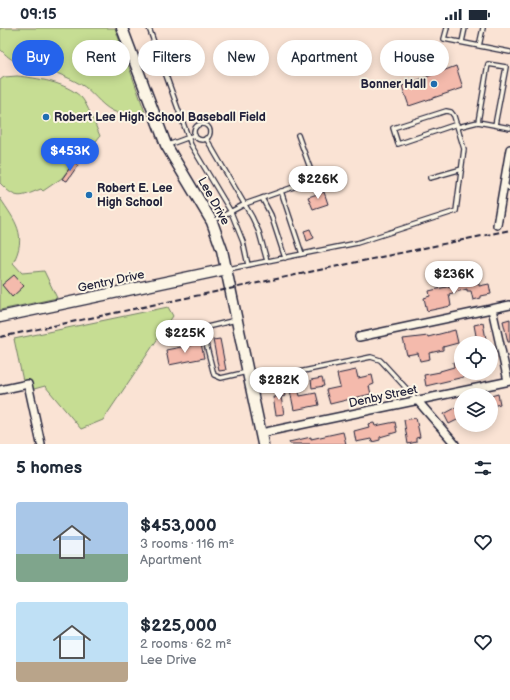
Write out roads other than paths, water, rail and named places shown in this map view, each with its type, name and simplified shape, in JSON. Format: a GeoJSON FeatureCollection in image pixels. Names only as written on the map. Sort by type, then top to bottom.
{"type":"FeatureCollection","features":[{"type":"Feature","properties":{"kind":"main road","name":"Lee Drive"},"geometry":{"type":"LineString","coordinates":[[122,28],[166,145],[212,222],[222,250],[263,444]]}},
{"type":"Feature","properties":{"kind":"main road","name":"Gentry Drive"},"geometry":{"type":"LineString","coordinates":[[0,317],[227,269]]}},
{"type":"Feature","properties":{"kind":"street"},"geometry":{"type":"LineString","coordinates":[[498,225],[510,149]]}},
{"type":"Feature","properties":{"kind":"street"},"geometry":{"type":"LineString","coordinates":[[359,337],[510,305]]}},
{"type":"Feature","properties":{"kind":"street"},"geometry":{"type":"LineString","coordinates":[[492,309],[509,381]]}},
{"type":"Feature","properties":{"kind":"street","name":"Denby Street"},"geometry":{"type":"LineString","coordinates":[[261,434],[509,381]]}},
{"type":"Feature","properties":{"kind":"street"},"geometry":{"type":"LineString","coordinates":[[0,390],[28,384],[41,444]]}},
{"type":"Feature","properties":{"kind":"street"},"geometry":{"type":"LineString","coordinates":[[417,400],[455,444]]}},
{"type":"Feature","properties":{"kind":"lane"},"geometry":{"type":"LineString","coordinates":[[148,28],[191,145],[231,212],[243,242],[248,265]]}},
{"type":"Feature","properties":{"kind":"lane"},"geometry":{"type":"LineString","coordinates":[[447,28],[444,39],[510,52]]}},
{"type":"Feature","properties":{"kind":"lane"},"geometry":{"type":"LineString","coordinates":[[462,42],[465,28]]}},
{"type":"Feature","properties":{"kind":"lane"},"geometry":{"type":"LineString","coordinates":[[480,46],[483,28]]}},
{"type":"Feature","properties":{"kind":"lane"},"geometry":{"type":"LineString","coordinates":[[478,122],[488,64],[506,67],[495,125]]}},
{"type":"Feature","properties":{"kind":"lane"},"geometry":{"type":"LineString","coordinates":[[227,269],[357,243],[456,212],[464,149],[458,125],[451,112],[446,110],[393,128],[398,144],[458,125],[478,122],[510,128]]}},
{"type":"Feature","properties":{"kind":"lane"},"geometry":{"type":"LineString","coordinates":[[200,124],[205,124],[210,130],[209,135],[206,138],[199,139],[195,135],[196,128],[200,124]]}},
{"type":"Feature","properties":{"kind":"lane"},"geometry":{"type":"LineString","coordinates":[[166,145],[195,135]]}},
{"type":"Feature","properties":{"kind":"lane"},"geometry":{"type":"LineString","coordinates":[[298,135],[314,179]]}},
{"type":"Feature","properties":{"kind":"lane"},"geometry":{"type":"LineString","coordinates":[[206,138],[245,204],[259,232],[267,261]]}},
{"type":"Feature","properties":{"kind":"lane"},"geometry":{"type":"LineString","coordinates":[[430,178],[462,169]]}},
{"type":"Feature","properties":{"kind":"lane"},"geometry":{"type":"LineString","coordinates":[[212,222],[245,204],[325,176]]}},
{"type":"Feature","properties":{"kind":"lane"},"geometry":{"type":"LineString","coordinates":[[504,184],[510,189]]}},
{"type":"Feature","properties":{"kind":"lane"},"geometry":{"type":"LineString","coordinates":[[281,191],[302,254]]}},
{"type":"Feature","properties":{"kind":"lane"},"geometry":{"type":"LineString","coordinates":[[262,198],[271,215],[285,258]]}},
{"type":"Feature","properties":{"kind":"lane"},"geometry":{"type":"LineString","coordinates":[[237,320],[207,327],[204,330],[204,336],[212,370],[216,377],[248,372]]}},
{"type":"Feature","properties":{"kind":"lane"},"geometry":{"type":"LineString","coordinates":[[283,378],[294,373],[366,358],[376,358],[383,363],[417,400]]}},
{"type":"Feature","properties":{"kind":"railway"},"geometry":{"type":"LineString","coordinates":[[0,337],[510,230]]}},
{"type":"Feature","properties":{"kind":"place","name":"Bonner Hall"},"geometry":{"type":"Point","coordinates":[434,84]}},
{"type":"Feature","properties":{"kind":"place","name":"Robert Lee High School Baseball Field"},"geometry":{"type":"Point","coordinates":[46,117]}},
{"type":"Feature","properties":{"kind":"place","name":"Robert E. Lee High School"},"geometry":{"type":"Point","coordinates":[89,195]}}]}
